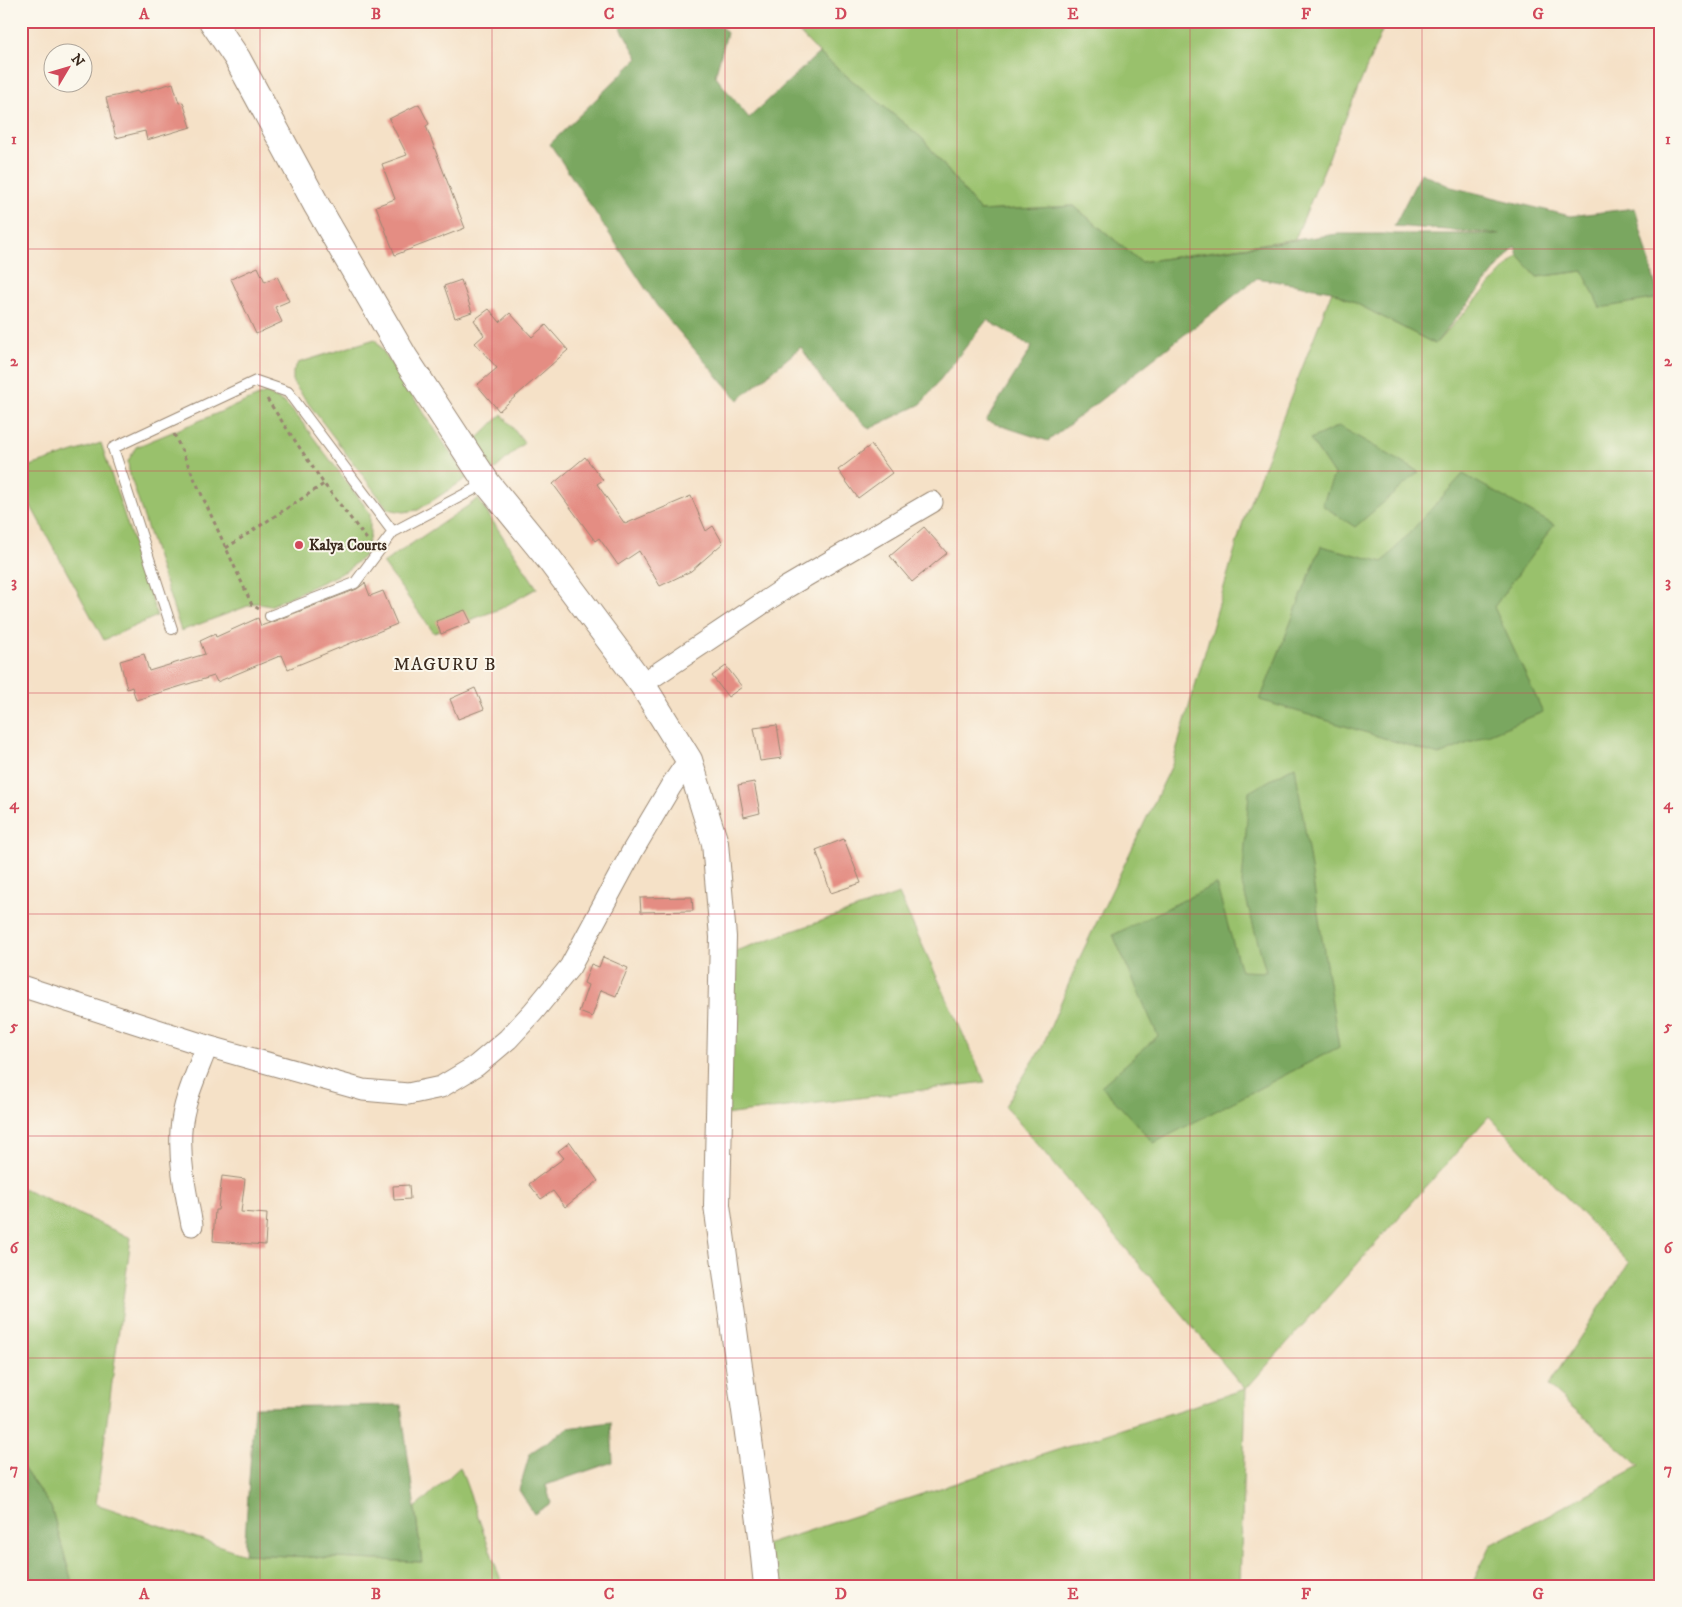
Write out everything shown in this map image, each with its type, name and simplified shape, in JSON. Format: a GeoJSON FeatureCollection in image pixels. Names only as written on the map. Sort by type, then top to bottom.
{"type":"FeatureCollection","features":[{"type":"Feature","properties":{"kind":"street"},"geometry":{"type":"LineString","coordinates":[[212,21],[237,58],[317,206],[405,358],[487,483],[549,559],[642,684],[689,760],[715,843],[723,937],[717,1205],[762,1536],[767,1586]]}},
{"type":"Feature","properties":{"kind":"street"},"geometry":{"type":"LineString","coordinates":[[642,684],[786,587],[932,502]]}},
{"type":"Feature","properties":{"kind":"street"},"geometry":{"type":"LineString","coordinates":[[21,986],[207,1046],[363,1090],[408,1094],[441,1086],[476,1066],[515,1032],[534,1012],[570,967],[633,850],[671,786],[689,760]]}},
{"type":"Feature","properties":{"kind":"street"},"geometry":{"type":"LineString","coordinates":[[192,1225],[183,1176],[181,1130],[188,1095],[207,1046]]}},
{"type":"Feature","properties":{"kind":"lane"},"geometry":{"type":"LineString","coordinates":[[172,628],[113,448],[256,382],[288,392],[393,532]]}},
{"type":"Feature","properties":{"kind":"lane"},"geometry":{"type":"LineString","coordinates":[[270,616],[355,583],[393,532],[487,483]]}},
{"type":"Feature","properties":{"kind":"path"},"geometry":{"type":"LineString","coordinates":[[256,382],[324,484],[378,552]]}},
{"type":"Feature","properties":{"kind":"path"},"geometry":{"type":"LineString","coordinates":[[168,422],[252,605],[270,616]]}},
{"type":"Feature","properties":{"kind":"path"},"geometry":{"type":"LineString","coordinates":[[226,548],[324,484]]}},
{"type":"Feature","properties":{"kind":"green space"},"geometry":{"type":"Polygon","coordinates":[[[617,21],[716,21],[727,33],[715,76],[749,118],[819,53],[923,139],[980,211],[1074,206],[1141,262],[1337,234],[1500,234],[1394,226],[1421,173],[1451,187],[1570,216],[1635,208],[1659,298],[1600,308],[1583,271],[1537,277],[1518,255],[1515,246],[1435,344],[1332,291],[1257,278],[1048,441],[986,421],[1032,347],[987,320],[921,404],[869,429],[824,383],[801,347],[738,400],[657,306],[550,144],[638,58],[617,21]]]}},
{"type":"Feature","properties":{"kind":"green space"},"geometry":{"type":"Polygon","coordinates":[[[788,21],[1380,21],[1384,26],[1295,239],[1141,262],[1074,206],[980,211],[923,139],[819,53],[788,21]]]}},
{"type":"Feature","properties":{"kind":"green space"},"geometry":{"type":"Polygon","coordinates":[[[1518,255],[1537,277],[1583,271],[1600,307],[1661,294],[1661,1586],[1471,1586],[1491,1545],[1640,1466],[1548,1386],[1629,1263],[1489,1116],[1246,1389],[1240,1586],[761,1586],[756,1548],[1245,1389],[1005,1106],[1042,1047],[1080,957],[1172,765],[1245,515],[1332,291],[1435,344],[1518,255]]]}},
{"type":"Feature","properties":{"kind":"green space"},"geometry":{"type":"Polygon","coordinates":[[[375,339],[467,478],[418,510],[403,512],[388,509],[293,383],[293,371],[298,363],[375,339]]]}},
{"type":"Feature","properties":{"kind":"green space"},"geometry":{"type":"Polygon","coordinates":[[[266,393],[285,403],[298,417],[370,513],[370,536],[364,556],[346,571],[270,606],[256,603],[181,631],[129,472],[128,461],[136,447],[266,393]]]}},
{"type":"Feature","properties":{"kind":"green space"},"geometry":{"type":"Polygon","coordinates":[[[502,414],[524,443],[493,471],[473,443],[502,414]]]}},
{"type":"Feature","properties":{"kind":"green space"},"geometry":{"type":"Polygon","coordinates":[[[1339,426],[1419,472],[1355,527],[1322,505],[1334,475],[1310,439],[1339,426]]]}},
{"type":"Feature","properties":{"kind":"green space"},"geometry":{"type":"Polygon","coordinates":[[[101,443],[157,616],[104,640],[21,488],[21,469],[101,443]]]}},
{"type":"Feature","properties":{"kind":"green space"},"geometry":{"type":"Polygon","coordinates":[[[1463,474],[1554,525],[1494,607],[1543,712],[1439,755],[1260,700],[1321,546],[1383,562],[1463,474]]]}},
{"type":"Feature","properties":{"kind":"green space"},"geometry":{"type":"Polygon","coordinates":[[[478,499],[537,588],[500,609],[434,633],[383,563],[478,499]]]}},
{"type":"Feature","properties":{"kind":"green space"},"geometry":{"type":"Polygon","coordinates":[[[1295,766],[1339,1047],[1154,1143],[1101,1086],[1158,1036],[1113,935],[1216,884],[1241,971],[1266,972],[1242,884],[1249,792],[1295,766]]]}},
{"type":"Feature","properties":{"kind":"green space"},"geometry":{"type":"Polygon","coordinates":[[[899,894],[985,1082],[724,1115],[724,955],[899,894]]]}},
{"type":"Feature","properties":{"kind":"green space"},"geometry":{"type":"Polygon","coordinates":[[[21,1188],[131,1238],[96,1504],[244,1554],[422,1562],[415,1508],[460,1467],[503,1586],[73,1586],[51,1507],[21,1465],[21,1188]]]}},
{"type":"Feature","properties":{"kind":"green space"},"geometry":{"type":"Polygon","coordinates":[[[401,1405],[422,1562],[244,1554],[254,1407],[401,1405]]]}},
{"type":"Feature","properties":{"kind":"green space"},"geometry":{"type":"Polygon","coordinates":[[[611,1422],[613,1462],[546,1485],[551,1503],[534,1514],[519,1490],[530,1453],[568,1428],[611,1422]]]}},
{"type":"Feature","properties":{"kind":"green space"},"geometry":{"type":"Polygon","coordinates":[[[21,1465],[51,1507],[73,1586],[21,1584],[21,1465]]]}},
{"type":"Feature","properties":{"kind":"building"},"geometry":{"type":"Polygon","coordinates":[[[173,83],[179,103],[183,102],[191,127],[147,140],[145,131],[116,138],[106,98],[138,91],[138,93],[173,83]]]}},
{"type":"Feature","properties":{"kind":"building"},"geometry":{"type":"Polygon","coordinates":[[[419,104],[429,124],[426,126],[465,228],[395,255],[376,206],[395,199],[382,164],[407,155],[389,119],[419,104]]]}},
{"type":"Feature","properties":{"kind":"building"},"geometry":{"type":"Polygon","coordinates":[[[258,267],[265,282],[277,276],[289,301],[275,307],[282,322],[256,334],[231,279],[258,267]]]}},
{"type":"Feature","properties":{"kind":"building"},"geometry":{"type":"Polygon","coordinates":[[[461,280],[472,312],[455,318],[444,286],[461,280]]]}},
{"type":"Feature","properties":{"kind":"building"},"geometry":{"type":"Polygon","coordinates":[[[489,309],[500,322],[510,313],[532,337],[546,325],[568,350],[499,411],[477,385],[497,368],[475,343],[484,335],[474,320],[489,309]]]}},
{"type":"Feature","properties":{"kind":"building"},"geometry":{"type":"Polygon","coordinates":[[[871,445],[892,473],[858,498],[838,470],[871,445]]]}},
{"type":"Feature","properties":{"kind":"building"},"geometry":{"type":"Polygon","coordinates":[[[585,457],[603,480],[597,484],[625,524],[691,496],[706,531],[713,526],[723,543],[691,571],[660,586],[639,551],[618,565],[599,538],[595,541],[553,484],[585,457]]]}},
{"type":"Feature","properties":{"kind":"building"},"geometry":{"type":"Polygon","coordinates":[[[924,527],[947,553],[912,582],[890,556],[924,527]]]}},
{"type":"Feature","properties":{"kind":"building"},"geometry":{"type":"Polygon","coordinates":[[[365,583],[370,596],[383,591],[397,624],[288,669],[282,655],[217,682],[214,676],[136,700],[132,687],[127,689],[120,661],[144,654],[149,671],[205,654],[200,641],[215,634],[216,637],[258,618],[261,626],[357,589],[365,583]]]}},
{"type":"Feature","properties":{"kind":"building"},"geometry":{"type":"Polygon","coordinates":[[[465,610],[471,622],[441,634],[436,621],[465,610]]]}},
{"type":"Feature","properties":{"kind":"building"},"geometry":{"type":"Polygon","coordinates":[[[726,666],[742,687],[728,697],[712,676],[726,666]]]}},
{"type":"Feature","properties":{"kind":"building"},"geometry":{"type":"Polygon","coordinates":[[[475,688],[484,709],[458,719],[450,699],[475,688]]]}},
{"type":"Feature","properties":{"kind":"building"},"geometry":{"type":"Polygon","coordinates":[[[777,725],[782,758],[760,761],[754,728],[777,725]]]}},
{"type":"Feature","properties":{"kind":"building"},"geometry":{"type":"Polygon","coordinates":[[[754,782],[760,813],[744,817],[738,785],[754,782]]]}},
{"type":"Feature","properties":{"kind":"building"},"geometry":{"type":"Polygon","coordinates":[[[844,839],[861,883],[831,893],[816,850],[844,839]]]}},
{"type":"Feature","properties":{"kind":"building"},"geometry":{"type":"Polygon","coordinates":[[[692,897],[693,911],[641,912],[640,898],[692,897]]]}},
{"type":"Feature","properties":{"kind":"building"},"geometry":{"type":"Polygon","coordinates":[[[603,957],[628,968],[616,996],[601,990],[592,1017],[579,1012],[588,985],[584,983],[591,964],[599,967],[603,957]]]}},
{"type":"Feature","properties":{"kind":"building"},"geometry":{"type":"Polygon","coordinates":[[[570,1142],[598,1181],[565,1207],[553,1191],[541,1199],[529,1184],[564,1158],[558,1151],[570,1142]]]}},
{"type":"Feature","properties":{"kind":"building"},"geometry":{"type":"Polygon","coordinates":[[[222,1176],[245,1179],[241,1212],[267,1214],[265,1245],[213,1241],[215,1210],[218,1210],[222,1176]]]}},
{"type":"Feature","properties":{"kind":"building"},"geometry":{"type":"Polygon","coordinates":[[[409,1185],[410,1199],[394,1200],[393,1186],[409,1185]]]}},
{"type":"Feature","properties":{"kind":"place","name":"Kalya Courts"},"geometry":{"type":"Point","coordinates":[299,545]}},
{"type":"Feature","properties":{"kind":"district","name":"MAGURU B"},"geometry":{"type":"Point","coordinates":[445,664]}}]}
